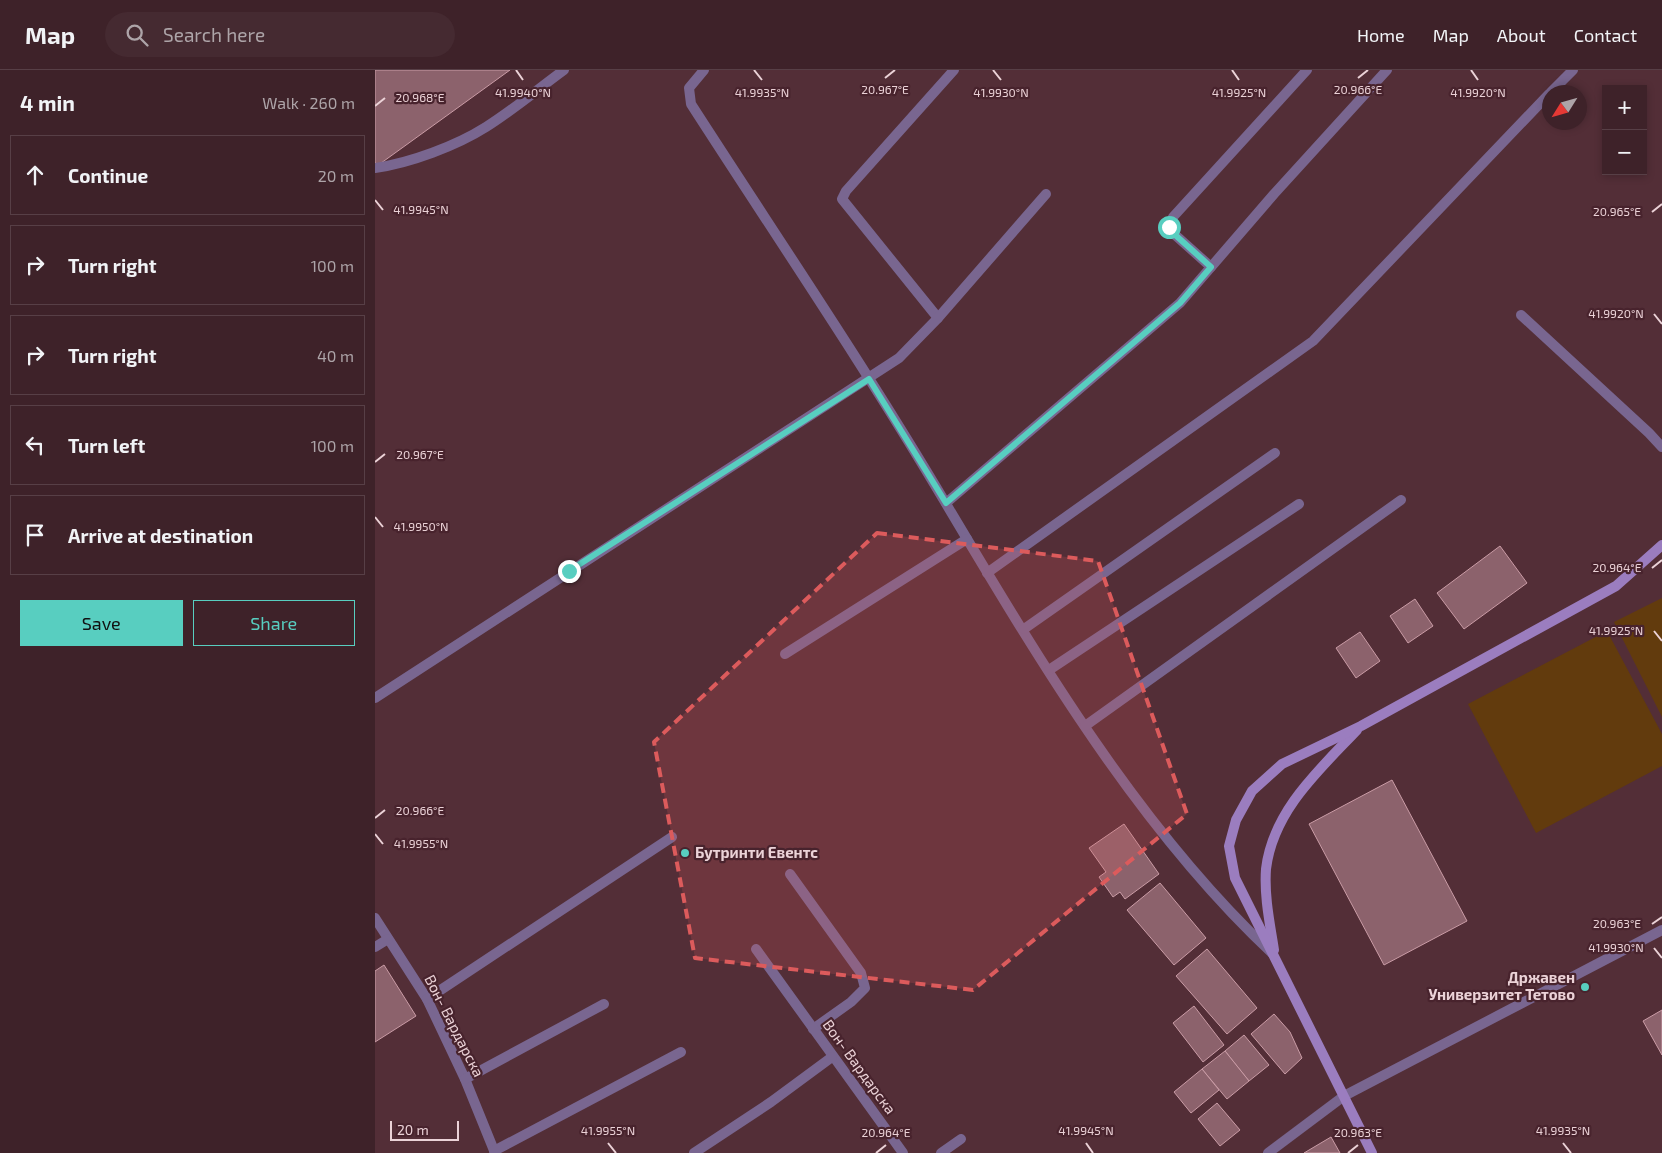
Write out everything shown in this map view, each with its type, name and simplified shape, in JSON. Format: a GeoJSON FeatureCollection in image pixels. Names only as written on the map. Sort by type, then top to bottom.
{"type":"FeatureCollection","features":[{"type":"Feature","properties":{"kind":"street"},"geometry":{"type":"LineString","coordinates":[[375,168],[397,164],[467,138],[486,127],[564,70]]}},
{"type":"Feature","properties":{"kind":"street"},"geometry":{"type":"LineString","coordinates":[[704,70],[689,88],[691,104],[869,379],[987,573],[1085,726],[1151,818],[1205,885],[1275,956]]}},
{"type":"Feature","properties":{"kind":"street"},"geometry":{"type":"LineString","coordinates":[[938,318],[842,199],[846,191],[954,70]]}},
{"type":"Feature","properties":{"kind":"street"},"geometry":{"type":"LineString","coordinates":[[1211,267],[1173,233],[1169,227],[1171,222],[1307,70]]}},
{"type":"Feature","properties":{"kind":"street"},"geometry":{"type":"LineString","coordinates":[[946,503],[1180,303],[1387,70]]}},
{"type":"Feature","properties":{"kind":"street"},"geometry":{"type":"LineString","coordinates":[[1558,85],[1573,70]]}},
{"type":"Feature","properties":{"kind":"street"},"geometry":{"type":"LineString","coordinates":[[987,573],[1313,341],[1542,101]]}},
{"type":"Feature","properties":{"kind":"street"},"geometry":{"type":"LineString","coordinates":[[375,698],[899,358],[938,318],[1046,194]]}},
{"type":"Feature","properties":{"kind":"street"},"geometry":{"type":"LineString","coordinates":[[1521,315],[1649,432],[1662,447]]}},
{"type":"Feature","properties":{"kind":"street"},"geometry":{"type":"LineString","coordinates":[[1024,629],[1275,453]]}},
{"type":"Feature","properties":{"kind":"street"},"geometry":{"type":"LineString","coordinates":[[1085,726],[1401,500]]}},
{"type":"Feature","properties":{"kind":"street"},"geometry":{"type":"LineString","coordinates":[[1049,670],[1299,504]]}},
{"type":"Feature","properties":{"kind":"street"},"geometry":{"type":"LineString","coordinates":[[785,654],[967,539]]}},
{"type":"Feature","properties":{"kind":"street"},"geometry":{"type":"LineString","coordinates":[[1372,1153],[1235,878],[1229,846],[1236,820],[1252,791],[1282,764],[1361,726],[1616,586],[1662,545]]}},
{"type":"Feature","properties":{"kind":"street"},"geometry":{"type":"LineString","coordinates":[[1275,956],[1266,896],[1266,870],[1271,846],[1283,816],[1304,786],[1361,726]]}},
{"type":"Feature","properties":{"kind":"street"},"geometry":{"type":"LineString","coordinates":[[427,999],[672,837]]}},
{"type":"Feature","properties":{"kind":"street"},"geometry":{"type":"LineString","coordinates":[[790,874],[861,973],[865,988],[851,1002],[813,1029]]}},
{"type":"Feature","properties":{"kind":"street","name":"Вон- Вардарска"},"geometry":{"type":"LineString","coordinates":[[375,918],[427,999],[465,1079],[494,1152]]}},
{"type":"Feature","properties":{"kind":"street"},"geometry":{"type":"LineString","coordinates":[[1268,1153],[1344,1096],[1662,930]]}},
{"type":"Feature","properties":{"kind":"street"},"geometry":{"type":"LineString","coordinates":[[375,947],[388,939]]}},
{"type":"Feature","properties":{"kind":"street","name":"Вон- Вардарска"},"geometry":{"type":"LineString","coordinates":[[756,949],[903,1153]]}},
{"type":"Feature","properties":{"kind":"street"},"geometry":{"type":"LineString","coordinates":[[465,1079],[604,1004]]}},
{"type":"Feature","properties":{"kind":"street"},"geometry":{"type":"LineString","coordinates":[[494,1152],[681,1052]]}},
{"type":"Feature","properties":{"kind":"street"},"geometry":{"type":"LineString","coordinates":[[694,1153],[771,1102],[832,1057]]}},
{"type":"Feature","properties":{"kind":"street"},"geometry":{"type":"LineString","coordinates":[[941,1153],[961,1139]]}},
{"type":"Feature","properties":{"kind":"highlighted area"},"geometry":{"type":"Polygon","coordinates":[[[877,533],[1098,561],[1187,814],[973,990],[695,958],[654,742],[877,533]]]}},
{"type":"Feature","properties":{"kind":"shaded area"},"geometry":{"type":"Polygon","coordinates":[[[1662,598],[1662,717],[1614,622],[1662,598]]]}},
{"type":"Feature","properties":{"kind":"shaded area"},"geometry":{"type":"Polygon","coordinates":[[[1607,631],[1662,734],[1662,766],[1536,833],[1468,704],[1607,631]]]}},
{"type":"Feature","properties":{"kind":"building"},"geometry":{"type":"Polygon","coordinates":[[[375,70],[510,70],[377,166],[375,162],[375,70]]]}},
{"type":"Feature","properties":{"kind":"building"},"geometry":{"type":"Polygon","coordinates":[[[1500,546],[1527,583],[1464,629],[1437,593],[1500,546]]]}},
{"type":"Feature","properties":{"kind":"building"},"geometry":{"type":"Polygon","coordinates":[[[1415,599],[1433,626],[1408,643],[1390,616],[1415,599]]]}},
{"type":"Feature","properties":{"kind":"building"},"geometry":{"type":"Polygon","coordinates":[[[1360,632],[1380,661],[1356,678],[1336,648],[1360,632]]]}},
{"type":"Feature","properties":{"kind":"building"},"geometry":{"type":"Polygon","coordinates":[[[1392,780],[1467,921],[1384,965],[1309,824],[1392,780]]]}},
{"type":"Feature","properties":{"kind":"building"},"geometry":{"type":"Polygon","coordinates":[[[1124,824],[1159,874],[1125,899],[1120,892],[1113,897],[1099,877],[1106,872],[1089,848],[1124,824]]]}},
{"type":"Feature","properties":{"kind":"building"},"geometry":{"type":"Polygon","coordinates":[[[1160,883],[1206,938],[1174,965],[1127,910],[1160,883]]]}},
{"type":"Feature","properties":{"kind":"building"},"geometry":{"type":"Polygon","coordinates":[[[1207,949],[1257,1008],[1227,1034],[1176,976],[1207,949]]]}},
{"type":"Feature","properties":{"kind":"building"},"geometry":{"type":"Polygon","coordinates":[[[384,965],[416,1016],[375,1042],[375,971],[384,965]]]}},
{"type":"Feature","properties":{"kind":"building"},"geometry":{"type":"Polygon","coordinates":[[[1194,1006],[1224,1045],[1203,1062],[1173,1023],[1194,1006]]]}},
{"type":"Feature","properties":{"kind":"building"},"geometry":{"type":"Polygon","coordinates":[[[1662,1010],[1662,1055],[1643,1021],[1662,1010]]]}},
{"type":"Feature","properties":{"kind":"building"},"geometry":{"type":"Polygon","coordinates":[[[1274,1014],[1290,1032],[1302,1058],[1285,1074],[1251,1034],[1274,1014]]]}},
{"type":"Feature","properties":{"kind":"building"},"geometry":{"type":"Polygon","coordinates":[[[1244,1035],[1269,1065],[1249,1081],[1225,1051],[1244,1035]]]}},
{"type":"Feature","properties":{"kind":"building"},"geometry":{"type":"Polygon","coordinates":[[[1225,1051],[1249,1081],[1227,1099],[1202,1069],[1225,1051]]]}},
{"type":"Feature","properties":{"kind":"building"},"geometry":{"type":"Polygon","coordinates":[[[1202,1069],[1219,1090],[1191,1113],[1174,1092],[1202,1069]]]}},
{"type":"Feature","properties":{"kind":"building"},"geometry":{"type":"Polygon","coordinates":[[[1217,1103],[1240,1130],[1220,1146],[1198,1119],[1217,1103]]]}},
{"type":"Feature","properties":{"kind":"building"},"geometry":{"type":"Polygon","coordinates":[[[1331,1137],[1340,1153],[1304,1153],[1331,1137]]]}},
{"type":"Feature","properties":{"kind":"place","name":"Бутринти Евентс"},"geometry":{"type":"Point","coordinates":[685,853]}},
{"type":"Feature","properties":{"kind":"place","name":"Државен Универзитет Тетово"},"geometry":{"type":"Point","coordinates":[1585,987]}},
{"type":"Feature","properties":{"kind":"route"},"geometry":{"type":"LineString","coordinates":[[569,571],[869,379],[946,503],[1180,303],[1211,267],[1173,233],[1169,227]]}}]}
